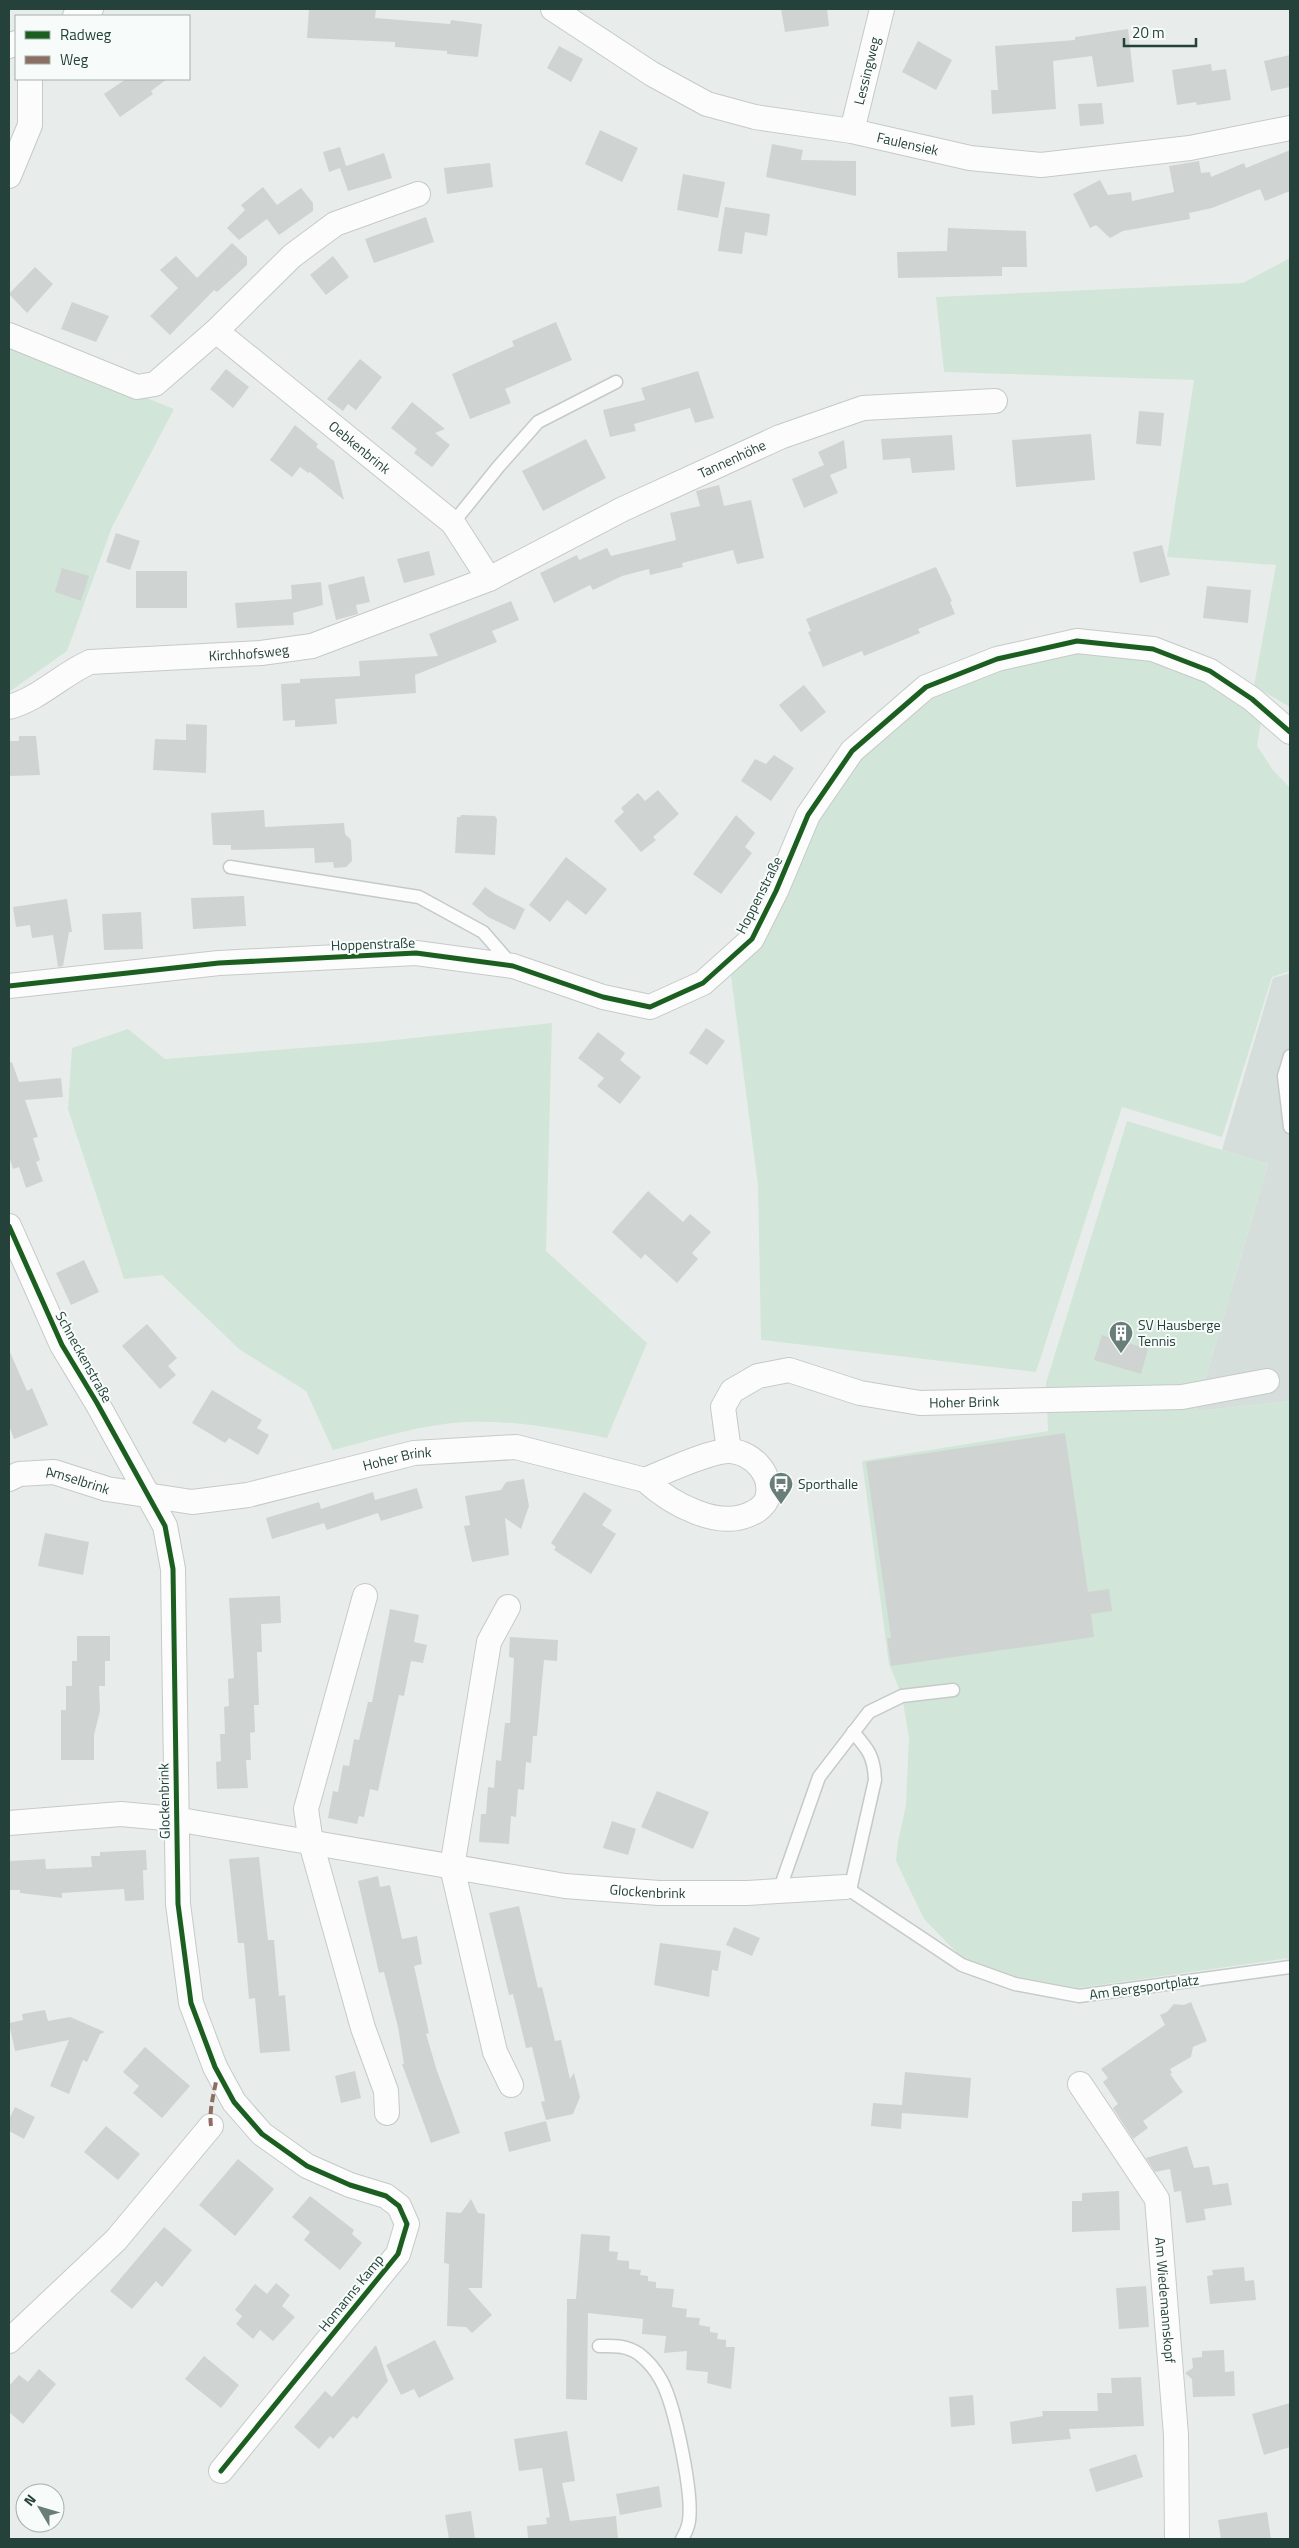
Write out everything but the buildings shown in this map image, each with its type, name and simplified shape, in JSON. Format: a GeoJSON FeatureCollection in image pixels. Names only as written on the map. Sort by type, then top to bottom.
{"type":"FeatureCollection","features":[{"type":"Feature","properties":{"kind":"street"},"geometry":{"type":"LineString","coordinates":[[77,15],[91,9]]}},
{"type":"Feature","properties":{"kind":"street","name":"Faulensiek"},"geometry":{"type":"LineString","coordinates":[[553,9],[652,74],[708,104],[755,117],[852,131],[970,158],[1041,165],[1190,148],[1290,128]]}},
{"type":"Feature","properties":{"kind":"street","name":"Lessingweg"},"geometry":{"type":"LineString","coordinates":[[852,131],[882,9]]}},
{"type":"Feature","properties":{"kind":"street"},"geometry":{"type":"LineString","coordinates":[[9,176],[30,126],[30,80]]}},
{"type":"Feature","properties":{"kind":"street"},"geometry":{"type":"LineString","coordinates":[[9,335],[137,387],[155,384],[216,331],[292,256],[335,224],[418,194]]}},
{"type":"Feature","properties":{"kind":"street","name":"Oebkenbrink"},"geometry":{"type":"LineString","coordinates":[[216,331],[453,523],[489,579]]}},
{"type":"Feature","properties":{"kind":"street","name":"Tannenhöhe"},"geometry":{"type":"LineString","coordinates":[[489,579],[623,509],[780,436],[863,408],[995,401]]}},
{"type":"Feature","properties":{"kind":"street","name":"Kirchhofsweg"},"geometry":{"type":"LineString","coordinates":[[9,707],[28,702],[71,670],[90,662],[262,653],[312,646],[489,579]]}},
{"type":"Feature","properties":{"kind":"street","name":"Hoppenstraße"},"geometry":{"type":"LineString","coordinates":[[9,986],[219,962],[406,953],[513,966],[603,997],[650,1007],[703,984],[752,939],[776,891],[808,815],[852,751],[926,688],[997,659],[1077,641],[1154,649],[1210,670],[1252,699],[1290,732]]}},
{"type":"Feature","properties":{"kind":"street","name":"Schneckenstraße"},"geometry":{"type":"LineString","coordinates":[[9,1226],[62,1345],[149,1494]]}},
{"type":"Feature","properties":{"kind":"street","name":"Hoher Brink"},"geometry":{"type":"LineString","coordinates":[[149,1494],[192,1502],[239,1496],[414,1453],[516,1447],[644,1480],[660,1494],[694,1510],[723,1520],[744,1518],[759,1510],[767,1500],[768,1485],[761,1467],[748,1454],[729,1451],[723,1408],[732,1391],[758,1376],[789,1370],[860,1393],[920,1403],[1182,1397],[1267,1381]]}},
{"type":"Feature","properties":{"kind":"street"},"geometry":{"type":"LineString","coordinates":[[644,1480],[701,1458],[729,1451]]}},
{"type":"Feature","properties":{"kind":"street","name":"Amselbrink"},"geometry":{"type":"LineString","coordinates":[[9,1479],[19,1474],[54,1472],[107,1489],[149,1494]]}},
{"type":"Feature","properties":{"kind":"street","name":"Glockenbrink"},"geometry":{"type":"LineString","coordinates":[[149,1494],[165,1526],[173,1569],[175,1819],[178,1904],[191,2003],[215,2067],[234,2102]]}},
{"type":"Feature","properties":{"kind":"street"},"geometry":{"type":"LineString","coordinates":[[365,1596],[306,1810],[311,1843],[363,2028],[386,2091],[386,2113]]}},
{"type":"Feature","properties":{"kind":"street"},"geometry":{"type":"LineString","coordinates":[[508,1607],[489,1642],[452,1867],[495,2052],[511,2085]]}},
{"type":"Feature","properties":{"kind":"street","name":"Glockenbrink"},"geometry":{"type":"LineString","coordinates":[[9,1823],[121,1814],[175,1819],[565,1886],[649,1892],[747,1893],[847,1888]]}},
{"type":"Feature","properties":{"kind":"street","name":"Am Wiedemannskopf"},"geometry":{"type":"LineString","coordinates":[[1080,2084],[1157,2199],[1176,2435],[1177,2539]]}},
{"type":"Feature","properties":{"kind":"street","name":"Homanns Kamp"},"geometry":{"type":"LineString","coordinates":[[222,2471],[398,2254],[407,2224],[399,2206],[386,2196],[350,2185],[308,2166],[262,2134],[234,2102]]}},
{"type":"Feature","properties":{"kind":"street"},"geometry":{"type":"LineString","coordinates":[[9,2341],[116,2240],[211,2126]]}},
{"type":"Feature","properties":{"kind":"lane"},"geometry":{"type":"LineString","coordinates":[[453,523],[498,466],[538,422],[616,382]]}},
{"type":"Feature","properties":{"kind":"lane"},"geometry":{"type":"LineString","coordinates":[[230,867],[419,897],[483,932],[513,966]]}},
{"type":"Feature","properties":{"kind":"lane"},"geometry":{"type":"LineString","coordinates":[[1290,1056],[1284,1076],[1290,1127]]}},
{"type":"Feature","properties":{"kind":"lane"},"geometry":{"type":"LineString","coordinates":[[779,1891],[819,1777],[869,1712],[902,1696],[953,1690]]}},
{"type":"Feature","properties":{"kind":"lane"},"geometry":{"type":"LineString","coordinates":[[847,1888],[875,1780],[874,1762],[868,1749],[853,1732]]}},
{"type":"Feature","properties":{"kind":"lane","name":"Am Bergsportplatz"},"geometry":{"type":"LineString","coordinates":[[847,1888],[962,1965],[1015,1984],[1079,1996],[1290,1967]]}},
{"type":"Feature","properties":{"kind":"lane"},"geometry":{"type":"LineString","coordinates":[[599,2346],[624,2346],[639,2354],[662,2381],[679,2437],[690,2492],[689,2522],[682,2539]]}},
{"type":"Feature","properties":{"kind":"shaded area"},"geometry":{"type":"Polygon","coordinates":[[[1290,973],[1290,1401],[1196,1411],[1268,1164],[1222,1150],[1273,978],[1290,973]]]}},
{"type":"Feature","properties":{"kind":"green space"},"geometry":{"type":"Polygon","coordinates":[[[1290,258],[1290,707],[1254,686],[1276,565],[1167,557],[1194,380],[944,372],[936,297],[1243,283],[1290,258]]]}},
{"type":"Feature","properties":{"kind":"green space"},"geometry":{"type":"Polygon","coordinates":[[[9,342],[174,409],[112,527],[67,651],[9,692],[9,342]]]}},
{"type":"Feature","properties":{"kind":"green space"},"geometry":{"type":"Polygon","coordinates":[[[1074,647],[1152,654],[1208,681],[1246,704],[1261,722],[1257,746],[1273,770],[1290,788],[1290,971],[1272,977],[1222,1137],[1122,1107],[1036,1372],[761,1340],[758,1186],[731,976],[757,941],[814,817],[858,753],[924,696],[1000,667],[1074,647]]]}},
{"type":"Feature","properties":{"kind":"green space"},"geometry":{"type":"Polygon","coordinates":[[[552,1023],[546,1251],[647,1343],[607,1438],[555,1428],[520,1424],[467,1422],[416,1429],[333,1450],[306,1391],[239,1349],[162,1275],[124,1279],[68,1109],[72,1048],[128,1029],[165,1059],[376,1042],[552,1023]]]}},
{"type":"Feature","properties":{"kind":"green space"},"geometry":{"type":"Polygon","coordinates":[[[1127,1121],[1268,1164],[1196,1411],[1290,1401],[1290,1958],[1078,1988],[1054,1987],[1017,1982],[964,1960],[924,1919],[896,1861],[906,1805],[909,1738],[902,1696],[889,1664],[862,1461],[1048,1431],[1046,1383],[1127,1121]]]}},
{"type":"Feature","properties":{"kind":"marked path"},"geometry":{"type":"LineString","coordinates":[[211,2126],[211,2110],[216,2082],[222,2079]]}},
{"type":"Feature","properties":{"kind":"cycle path"},"geometry":{"type":"LineString","coordinates":[[9,986],[219,963],[416,953],[513,966],[603,997],[650,1007],[703,983],[752,939],[776,891],[808,815],[852,751],[926,687],[997,659],[1077,641],[1153,649],[1210,671],[1252,699],[1290,732]]}},
{"type":"Feature","properties":{"kind":"cycle path"},"geometry":{"type":"LineString","coordinates":[[9,1226],[62,1345],[97,1403],[165,1526],[173,1569],[178,1904],[191,2003],[215,2067],[234,2102],[262,2134],[307,2166],[350,2185],[386,2196],[399,2206],[407,2224],[398,2254],[221,2471]]}},
{"type":"Feature","properties":{"kind":"place","name":"SV Hausberge Tennis"},"geometry":{"type":"Point","coordinates":[1121,1354]}},
{"type":"Feature","properties":{"kind":"place","name":"Sporthalle"},"geometry":{"type":"Point","coordinates":[781,1505]}}]}
